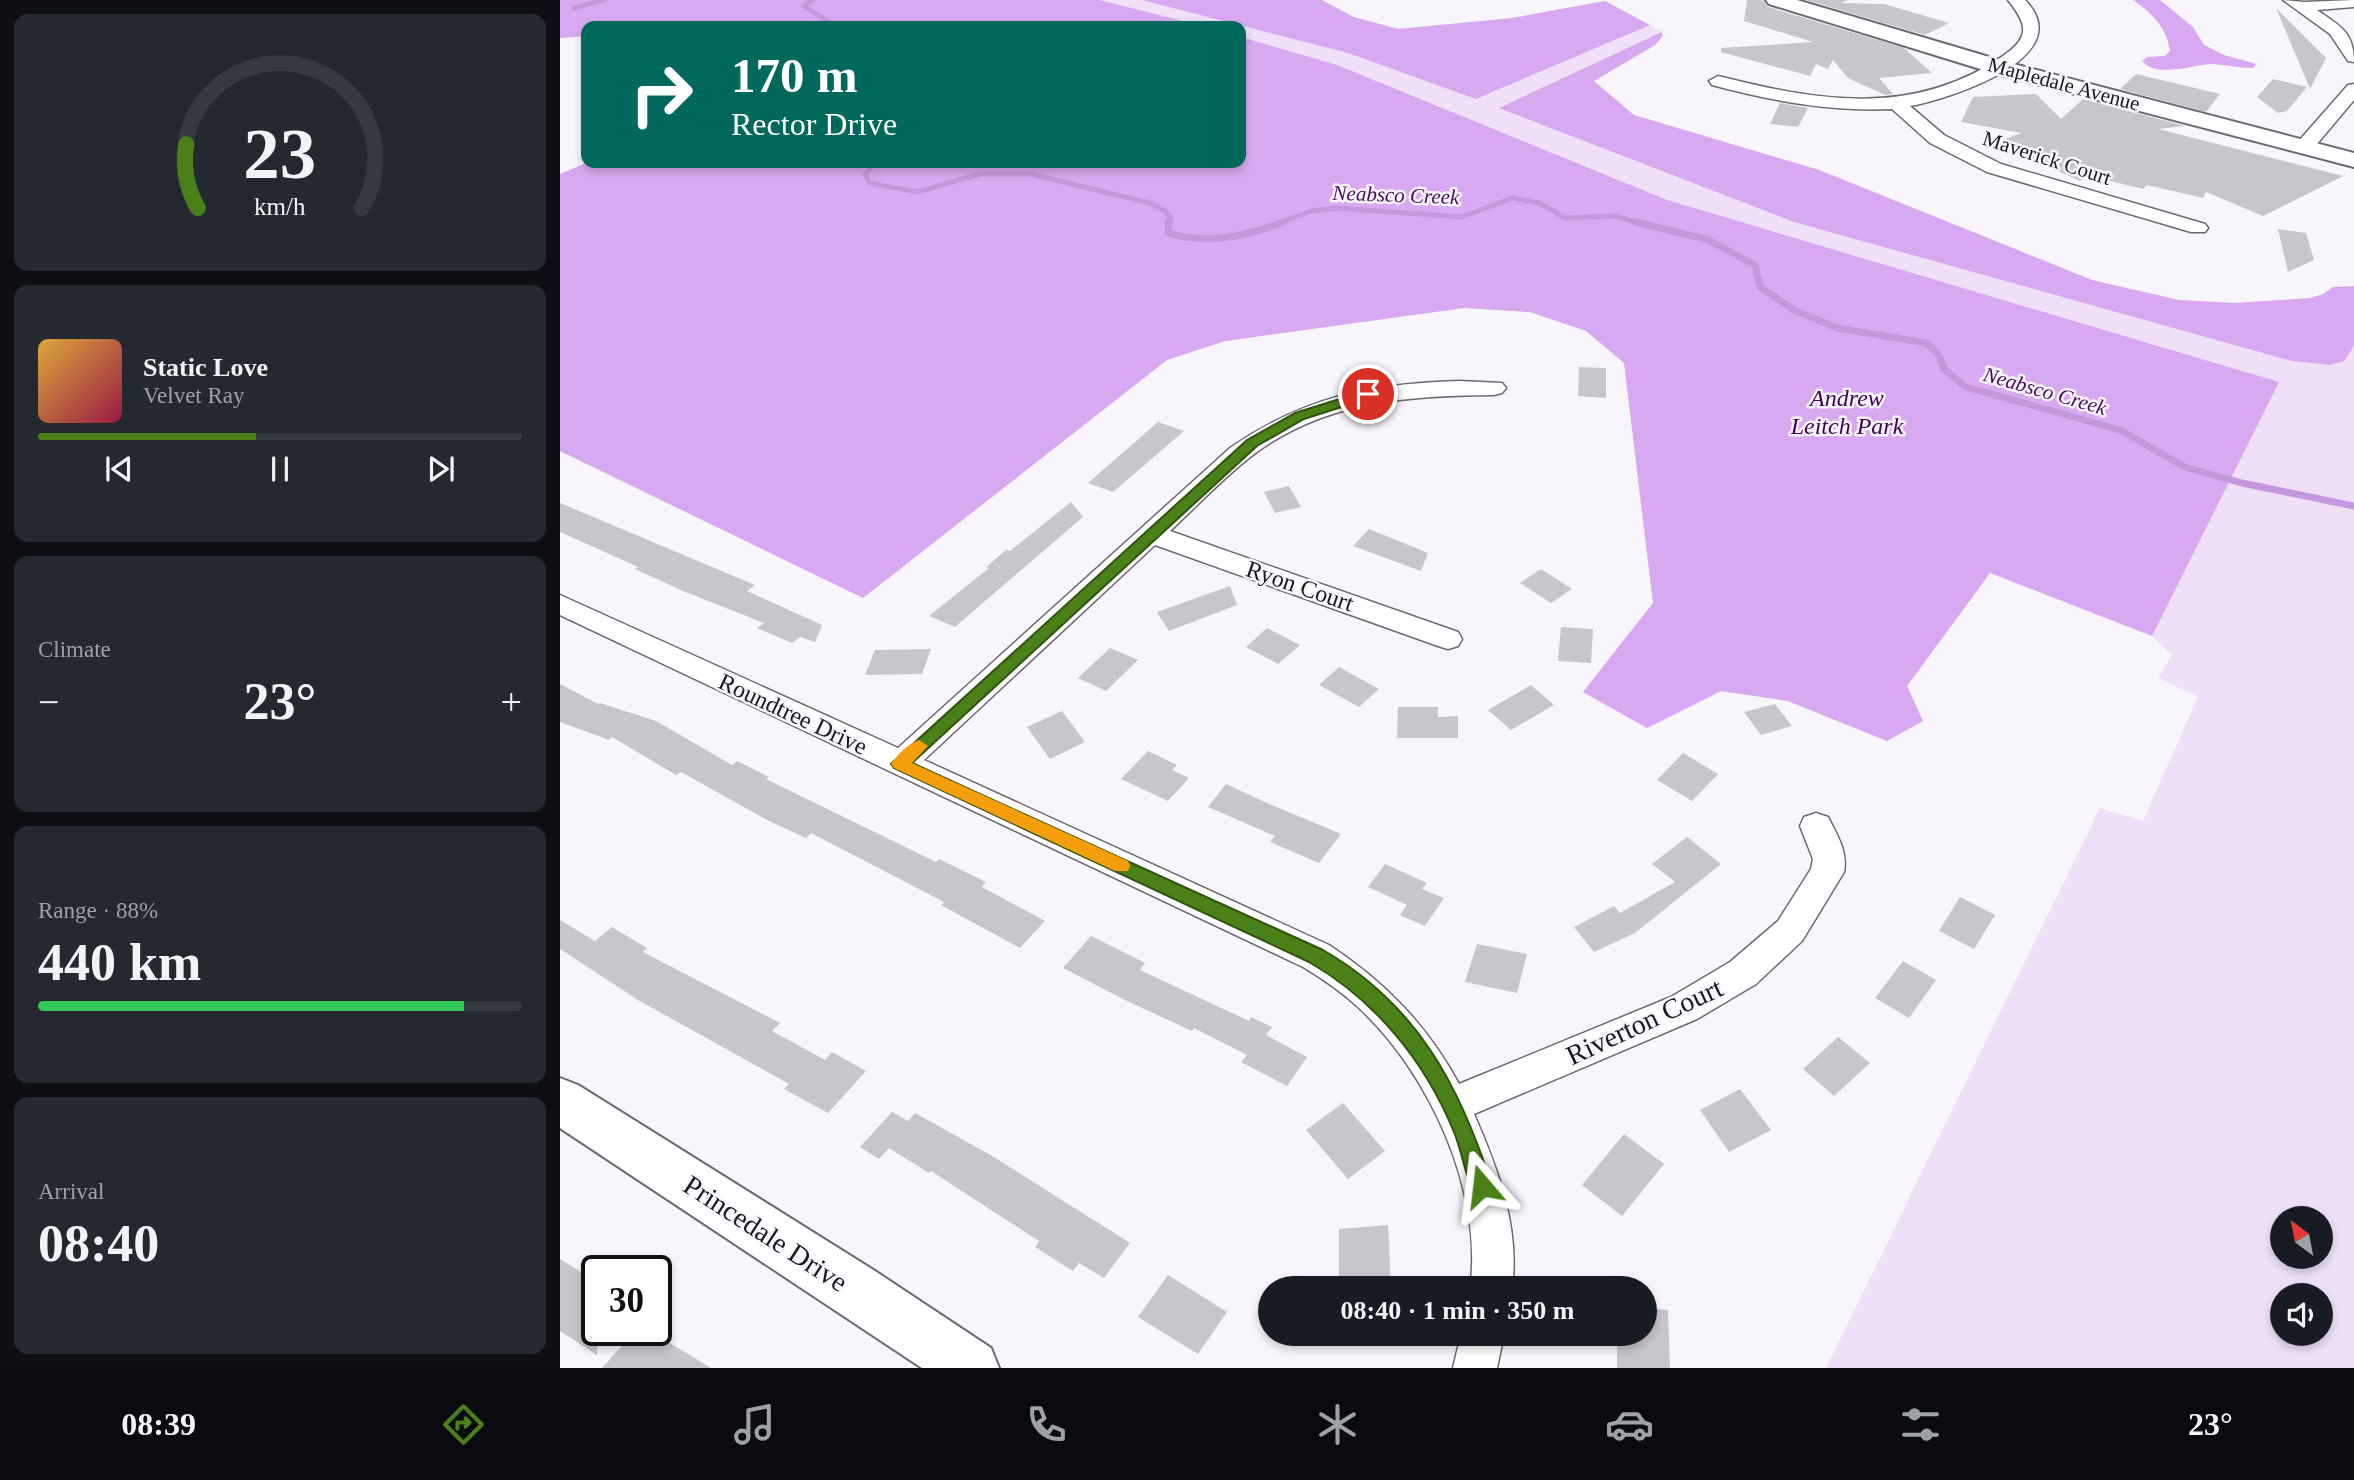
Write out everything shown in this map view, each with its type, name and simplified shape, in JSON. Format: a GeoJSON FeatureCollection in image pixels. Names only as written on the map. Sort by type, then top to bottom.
{"type":"FeatureCollection","features":[{"type":"Feature","properties":{"kind":"street","name":"Mapledale Avenue"},"geometry":{"type":"LineString","coordinates":[[1776,0],[1998,66],[2354,160]]}},
{"type":"Feature","properties":{"kind":"street"},"geometry":{"type":"LineString","coordinates":[[1718,81],[1802,100],[1857,105],[1896,103],[1951,91],[1980,79],[2023,48],[2032,33],[2032,22],[2028,12],[2016,0]]}},
{"type":"Feature","properties":{"kind":"street"},"geometry":{"type":"LineString","coordinates":[[2297,3],[2354,2]]}},
{"type":"Feature","properties":{"kind":"street"},"geometry":{"type":"LineString","coordinates":[[2297,3],[2336,31],[2354,57]]}},
{"type":"Feature","properties":{"kind":"street"},"geometry":{"type":"LineString","coordinates":[[2304,147],[2354,89]]}},
{"type":"Feature","properties":{"kind":"street","name":"Maverick Court"},"geometry":{"type":"LineString","coordinates":[[1896,103],[1937,139],[1994,168],[2198,228]]}},
{"type":"Feature","properties":{"kind":"street"},"geometry":{"type":"LineString","coordinates":[[900,764],[1245,448],[1269,431],[1300,416],[1351,398],[1432,388],[1494,388]]}},
{"type":"Feature","properties":{"kind":"street","name":"Ryon Court"},"geometry":{"type":"LineString","coordinates":[[1151,534],[1448,639]]}},
{"type":"Feature","properties":{"kind":"street","name":"Roundtree Drive"},"geometry":{"type":"LineString","coordinates":[[560,604],[1316,956],[1342,971],[1370,993],[1402,1028],[1434,1071],[1453,1105],[1464,1131],[1489,1216],[1493,1248],[1492,1276]]}},
{"type":"Feature","properties":{"kind":"street","name":"Riverton Court"},"geometry":{"type":"LineString","coordinates":[[1453,1105],[1684,1008],[1744,974],[1790,931],[1827,872],[1830,859],[1816,826]]}},
{"type":"Feature","properties":{"kind":"street","name":"Princedale Drive"},"geometry":{"type":"LineString","coordinates":[[560,1101],[856,1290],[971,1368]]}},
{"type":"Feature","properties":{"kind":"street"},"geometry":{"type":"LineString","coordinates":[[1475,1368],[1480,1346]]}},
{"type":"Feature","properties":{"kind":"green space","name":"Andrew Leitch Park"},"geometry":{"type":"Polygon","coordinates":[[[560,0],[1322,0],[1354,17],[1398,29],[1512,18],[1605,1],[1662,32],[1662,37],[1655,45],[1594,81],[1634,115],[1820,170],[2292,361],[2330,365],[2344,361],[2354,346],[2354,1368],[1826,1368],[2100,808],[2143,821],[2198,697],[2158,678],[2172,655],[2152,636],[1990,573],[1907,686],[1923,721],[1887,741],[1788,701],[1721,691],[1647,728],[1583,692],[1653,603],[1624,363],[1586,331],[1530,312],[1464,308],[1225,341],[1167,360],[863,598],[560,451],[560,174],[581,165],[581,168],[1246,168],[1246,21],[581,21],[581,36],[560,38],[560,0]]]}},
{"type":"Feature","properties":{"kind":"green space"},"geometry":{"type":"Polygon","coordinates":[[[560,0],[1099,0],[1183,21],[581,21],[581,36],[560,38],[560,0]]]}},
{"type":"Feature","properties":{"kind":"green space"},"geometry":{"type":"Polygon","coordinates":[[[1142,0],[1322,0],[1354,17],[1398,29],[1512,18],[1605,1],[1650,25],[1476,99],[1348,53],[1246,27],[1246,21],[1224,21],[1142,0]]]}},
{"type":"Feature","properties":{"kind":"green space"},"geometry":{"type":"Polygon","coordinates":[[[2133,0],[2160,0],[2193,27],[2204,45],[2224,55],[2256,64],[2253,68],[2213,64],[2166,70],[2149,66],[2142,61],[2147,57],[2165,56],[2170,51],[2166,35],[2158,22],[2133,0]]]}},
{"type":"Feature","properties":{"kind":"green space"},"geometry":{"type":"Polygon","coordinates":[[[1662,32],[1662,37],[1655,45],[1594,81],[1634,115],[1819,170],[2092,280],[2179,300],[2234,303],[2310,298],[2333,287],[2354,286],[2354,346],[2344,361],[2330,365],[2292,361],[1794,222],[1499,108],[1662,32]]]}},
{"type":"Feature","properties":{"kind":"green space","name":"Andrew Leitch Park"},"geometry":{"type":"Polygon","coordinates":[[[1246,38],[1337,65],[1667,200],[2279,382],[2152,636],[1990,573],[1907,686],[1923,721],[1887,741],[1788,701],[1721,691],[1647,728],[1583,692],[1653,603],[1624,363],[1586,331],[1530,312],[1464,308],[1225,341],[1167,360],[863,598],[560,451],[560,174],[581,165],[581,168],[1246,168],[1246,38]]]}},
{"type":"Feature","properties":{"kind":"building"},"geometry":{"type":"Polygon","coordinates":[[[1747,0],[1763,0],[1768,7],[1904,48],[1932,73],[1879,78],[1893,94],[1885,95],[1848,78],[1833,60],[1828,69],[1816,64],[1810,76],[1721,52],[1721,48],[1813,42],[1744,21],[1747,0]]]}},
{"type":"Feature","properties":{"kind":"building"},"geometry":{"type":"Polygon","coordinates":[[[1806,0],[1848,0],[1841,3],[1884,4],[1949,23],[1925,35],[1806,0]]]}},
{"type":"Feature","properties":{"kind":"building"},"geometry":{"type":"Polygon","coordinates":[[[2276,8],[2326,58],[2310,89],[2276,8]]]}},
{"type":"Feature","properties":{"kind":"building"},"geometry":{"type":"Polygon","coordinates":[[[2136,74],[2220,94],[2206,112],[2120,89],[2136,74]]]}},
{"type":"Feature","properties":{"kind":"building"},"geometry":{"type":"Polygon","coordinates":[[[2273,79],[2307,87],[2287,111],[2278,113],[2257,97],[2273,79]]]}},
{"type":"Feature","properties":{"kind":"building"},"geometry":{"type":"Polygon","coordinates":[[[2036,94],[2061,119],[2083,99],[2185,126],[2158,129],[2343,176],[2263,216],[2206,192],[2203,198],[2147,185],[2143,189],[2086,175],[2080,181],[1995,143],[2021,133],[1961,122],[1973,97],[2036,94]]]}},
{"type":"Feature","properties":{"kind":"building"},"geometry":{"type":"Polygon","coordinates":[[[1780,103],[1808,108],[1798,127],[1770,124],[1780,103]]]}},
{"type":"Feature","properties":{"kind":"building"},"geometry":{"type":"Polygon","coordinates":[[[2278,229],[2306,233],[2314,260],[2288,272],[2278,229]]]}},
{"type":"Feature","properties":{"kind":"building"},"geometry":{"type":"Polygon","coordinates":[[[1579,367],[1606,368],[1606,398],[1578,396],[1579,367]]]}},
{"type":"Feature","properties":{"kind":"building"},"geometry":{"type":"Polygon","coordinates":[[[1158,422],[1184,431],[1113,492],[1088,483],[1158,422]]]}},
{"type":"Feature","properties":{"kind":"building"},"geometry":{"type":"Polygon","coordinates":[[[1289,486],[1301,507],[1275,513],[1264,492],[1289,486]]]}},
{"type":"Feature","properties":{"kind":"building"},"geometry":{"type":"Polygon","coordinates":[[[1071,502],[1083,517],[955,627],[929,616],[989,568],[986,567],[1006,550],[1010,551],[1071,502]]]}},
{"type":"Feature","properties":{"kind":"building"},"geometry":{"type":"Polygon","coordinates":[[[560,503],[755,585],[747,591],[822,625],[815,642],[800,637],[792,643],[757,628],[764,623],[683,591],[635,569],[638,567],[560,532],[560,503]]]}},
{"type":"Feature","properties":{"kind":"building"},"geometry":{"type":"Polygon","coordinates":[[[1369,529],[1428,553],[1421,571],[1353,546],[1369,529]]]}},
{"type":"Feature","properties":{"kind":"building"},"geometry":{"type":"Polygon","coordinates":[[[1541,569],[1572,589],[1551,603],[1520,583],[1541,569]]]}},
{"type":"Feature","properties":{"kind":"building"},"geometry":{"type":"Polygon","coordinates":[[[1230,586],[1237,605],[1169,631],[1157,612],[1230,586]]]}},
{"type":"Feature","properties":{"kind":"building"},"geometry":{"type":"Polygon","coordinates":[[[1561,627],[1593,629],[1591,663],[1558,661],[1561,627]]]}},
{"type":"Feature","properties":{"kind":"building"},"geometry":{"type":"Polygon","coordinates":[[[1267,628],[1300,645],[1278,664],[1246,647],[1267,628]]]}},
{"type":"Feature","properties":{"kind":"building"},"geometry":{"type":"Polygon","coordinates":[[[1110,648],[1138,660],[1106,691],[1078,678],[1110,648]]]}},
{"type":"Feature","properties":{"kind":"building"},"geometry":{"type":"Polygon","coordinates":[[[931,649],[922,674],[865,675],[875,650],[931,649]]]}},
{"type":"Feature","properties":{"kind":"building"},"geometry":{"type":"Polygon","coordinates":[[[1339,667],[1379,689],[1359,707],[1319,685],[1339,667]]]}},
{"type":"Feature","properties":{"kind":"building"},"geometry":{"type":"Polygon","coordinates":[[[560,684],[598,704],[656,721],[732,765],[737,761],[769,777],[766,779],[936,862],[939,859],[986,882],[982,887],[1045,921],[1020,948],[941,905],[944,902],[811,833],[806,838],[767,820],[681,772],[676,775],[612,737],[609,740],[560,722],[560,684]]]}},
{"type":"Feature","properties":{"kind":"building"},"geometry":{"type":"Polygon","coordinates":[[[1531,685],[1554,705],[1511,730],[1488,710],[1531,685]]]}},
{"type":"Feature","properties":{"kind":"building"},"geometry":{"type":"Polygon","coordinates":[[[1775,704],[1792,726],[1761,735],[1744,712],[1775,704]]]}},
{"type":"Feature","properties":{"kind":"building"},"geometry":{"type":"Polygon","coordinates":[[[1398,707],[1438,707],[1438,717],[1458,716],[1458,738],[1397,738],[1398,707]]]}},
{"type":"Feature","properties":{"kind":"building"},"geometry":{"type":"Polygon","coordinates":[[[1062,711],[1085,742],[1050,759],[1027,727],[1062,711]]]}},
{"type":"Feature","properties":{"kind":"building"},"geometry":{"type":"Polygon","coordinates":[[[1148,751],[1177,765],[1172,770],[1189,778],[1168,801],[1121,779],[1148,751]]]}},
{"type":"Feature","properties":{"kind":"building"},"geometry":{"type":"Polygon","coordinates":[[[1683,753],[1718,774],[1692,801],[1657,780],[1683,753]]]}},
{"type":"Feature","properties":{"kind":"building"},"geometry":{"type":"Polygon","coordinates":[[[1226,784],[1341,834],[1319,863],[1270,842],[1275,836],[1208,807],[1226,784]]]}},
{"type":"Feature","properties":{"kind":"building"},"geometry":{"type":"Polygon","coordinates":[[[1687,837],[1721,864],[1635,933],[1594,952],[1574,927],[1614,906],[1620,913],[1675,882],[1652,864],[1687,837]]]}},
{"type":"Feature","properties":{"kind":"building"},"geometry":{"type":"Polygon","coordinates":[[[1385,864],[1427,883],[1422,889],[1444,898],[1425,926],[1400,915],[1407,905],[1368,887],[1385,864]]]}},
{"type":"Feature","properties":{"kind":"building"},"geometry":{"type":"Polygon","coordinates":[[[1960,897],[1995,915],[1974,949],[1939,931],[1960,897]]]}},
{"type":"Feature","properties":{"kind":"building"},"geometry":{"type":"Polygon","coordinates":[[[560,920],[595,941],[612,927],[647,948],[643,952],[780,1023],[772,1031],[825,1060],[832,1052],[866,1071],[828,1113],[784,1089],[789,1084],[638,1000],[560,949],[560,920]]]}},
{"type":"Feature","properties":{"kind":"building"},"geometry":{"type":"Polygon","coordinates":[[[1091,936],[1145,963],[1140,970],[1249,1021],[1251,1017],[1272,1027],[1266,1035],[1307,1057],[1287,1086],[1241,1062],[1247,1055],[1194,1028],[1192,1031],[1127,1001],[1063,968],[1091,936]]]}},
{"type":"Feature","properties":{"kind":"building"},"geometry":{"type":"Polygon","coordinates":[[[1477,944],[1527,954],[1517,993],[1465,982],[1477,944]]]}},
{"type":"Feature","properties":{"kind":"building"},"geometry":{"type":"Polygon","coordinates":[[[1903,961],[1936,980],[1909,1018],[1875,998],[1903,961]]]}},
{"type":"Feature","properties":{"kind":"building"},"geometry":{"type":"Polygon","coordinates":[[[1838,1037],[1870,1063],[1834,1096],[1803,1069],[1838,1037]]]}},
{"type":"Feature","properties":{"kind":"building"},"geometry":{"type":"Polygon","coordinates":[[[1740,1089],[1771,1130],[1729,1152],[1700,1110],[1740,1089]]]}},
{"type":"Feature","properties":{"kind":"building"},"geometry":{"type":"Polygon","coordinates":[[[1343,1103],[1385,1151],[1348,1179],[1306,1130],[1343,1103]]]}},
{"type":"Feature","properties":{"kind":"building"},"geometry":{"type":"Polygon","coordinates":[[[892,1112],[908,1121],[915,1113],[994,1157],[1130,1243],[1104,1278],[1079,1263],[1073,1271],[1035,1247],[1039,1241],[931,1171],[929,1173],[889,1148],[879,1159],[860,1147],[892,1112]]]}},
{"type":"Feature","properties":{"kind":"building"},"geometry":{"type":"Polygon","coordinates":[[[1624,1134],[1664,1164],[1622,1216],[1582,1185],[1624,1134]]]}},
{"type":"Feature","properties":{"kind":"building"},"geometry":{"type":"Polygon","coordinates":[[[1388,1225],[1390,1276],[1339,1276],[1339,1229],[1388,1225]]]}},
{"type":"Feature","properties":{"kind":"building"},"geometry":{"type":"Polygon","coordinates":[[[560,1259],[581,1272],[581,1345],[560,1331],[560,1259]]]}},
{"type":"Feature","properties":{"kind":"building"},"geometry":{"type":"Polygon","coordinates":[[[1168,1275],[1227,1312],[1198,1354],[1138,1317],[1168,1275]]]}},
{"type":"Feature","properties":{"kind":"building"},"geometry":{"type":"Polygon","coordinates":[[[1657,1309],[1668,1310],[1670,1368],[1617,1368],[1617,1346],[1657,1346],[1657,1309]]]}},
{"type":"Feature","properties":{"kind":"building"},"geometry":{"type":"Polygon","coordinates":[[[672,1344],[711,1368],[602,1368],[622,1346],[672,1344]]]}},
{"type":"Feature","properties":{"kind":"building"},"geometry":{"type":"Polygon","coordinates":[[[583,1346],[597,1346],[597,1355],[583,1346]]]}},
{"type":"Feature","properties":{"kind":"waterway"},"geometry":{"type":"LineString","coordinates":[[574,8],[605,0]]}},
{"type":"Feature","properties":{"kind":"waterway","name":"Neabsco Creek"},"geometry":{"type":"LineString","coordinates":[[812,0],[804,6],[827,21]]}},
{"type":"Feature","properties":{"kind":"waterway","name":"Neabsco Creek"},"geometry":{"type":"LineString","coordinates":[[870,168],[865,175],[870,183],[917,192],[980,174],[1031,174],[1150,203],[1165,211],[1171,218],[1167,223]]}},
{"type":"Feature","properties":{"kind":"waterway","name":"Neabsco Creek"},"geometry":{"type":"LineString","coordinates":[[1279,223],[1312,211],[1336,208],[1461,217],[1513,198],[1539,203],[1565,218],[1615,216],[1641,223]]}},
{"type":"Feature","properties":{"kind":"waterway","name":"Neabsco Creek"},"geometry":{"type":"LineString","coordinates":[[1169,222],[1168,233],[1198,238],[1241,235],[1284,222]]}},
{"type":"Feature","properties":{"kind":"waterway","name":"Neabsco Creek"},"geometry":{"type":"LineString","coordinates":[[1635,222],[1706,239],[1755,265],[1760,287],[1794,310],[1837,328],[1927,343],[1938,354],[1945,370],[1966,387],[2120,430],[2185,467],[2242,483],[2354,506]]}},
{"type":"Feature","properties":{"kind":"slow traffic"},"geometry":{"type":"LineString","coordinates":[[919,746],[900,764],[1121,866]]}},
{"type":"Feature","properties":{"kind":"route"},"geometry":{"type":"LineString","coordinates":[[1368,394],[1332,404],[1275,427],[1239,453],[900,764],[1316,956],[1342,971],[1370,993],[1402,1028],[1434,1071],[1464,1131],[1482,1186]]}}]}
